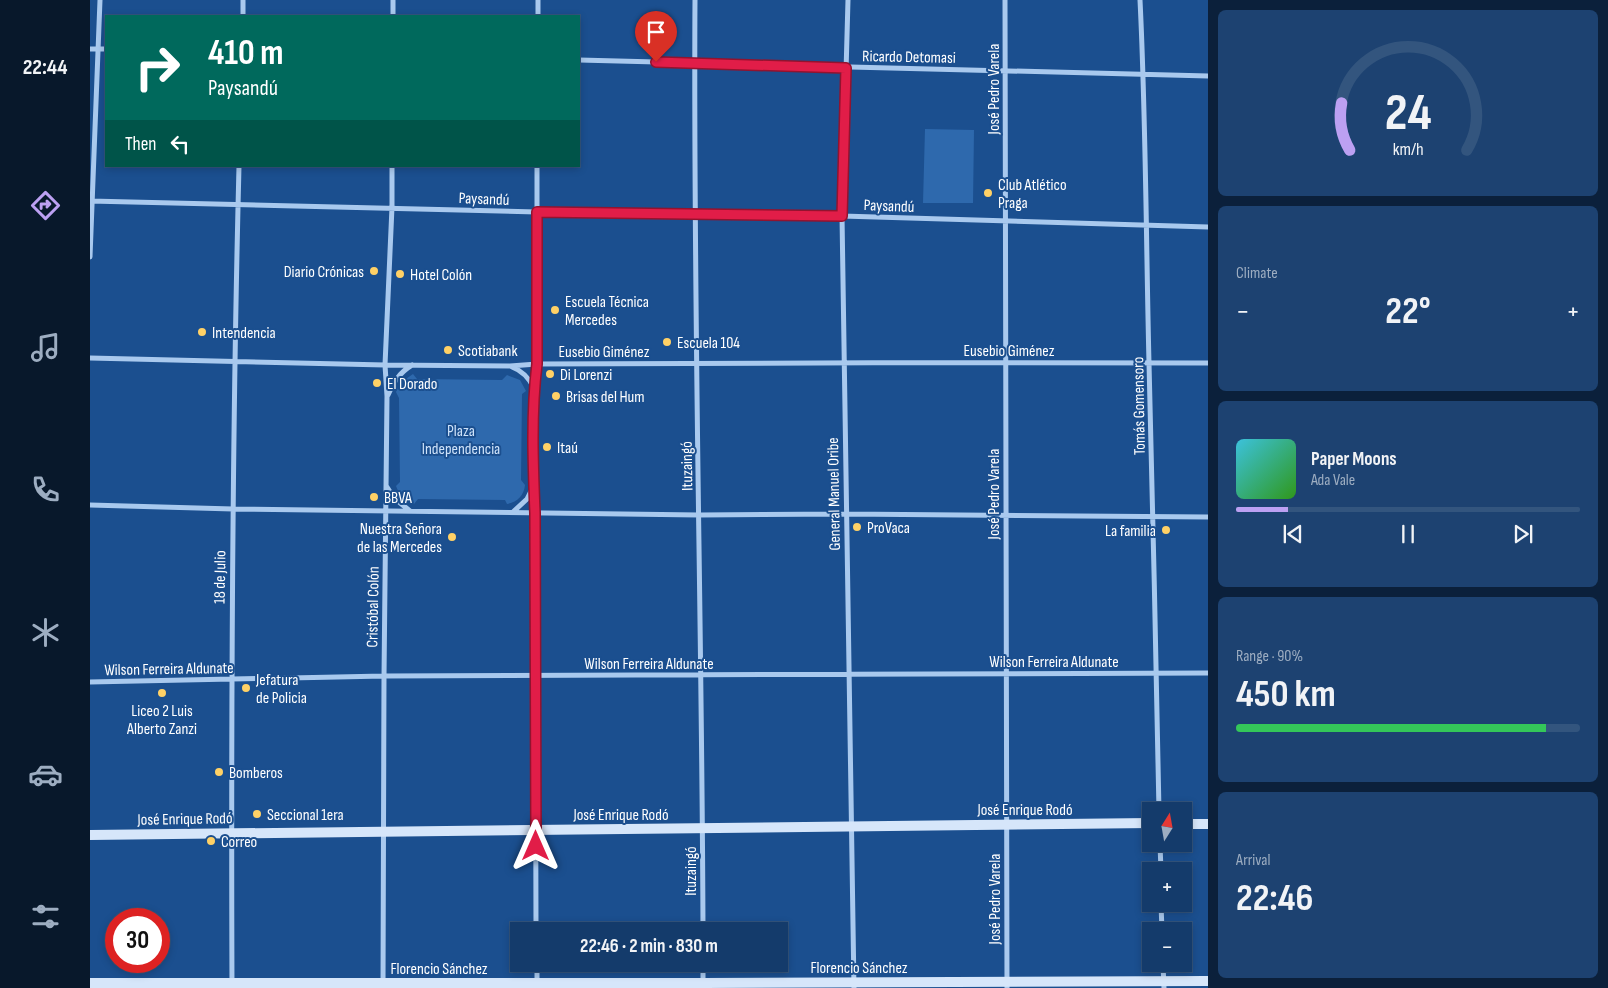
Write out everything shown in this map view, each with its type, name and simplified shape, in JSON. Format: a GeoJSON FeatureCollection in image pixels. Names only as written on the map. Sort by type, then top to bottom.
{"type":"FeatureCollection","features":[{"type":"Feature","properties":{"kind":"street"},"geometry":{"type":"LineString","coordinates":[[90,257],[100,0]]}},
{"type":"Feature","properties":{"kind":"street"},"geometry":{"type":"LineString","coordinates":[[243,0],[243,15]]}},
{"type":"Feature","properties":{"kind":"street"},"geometry":{"type":"LineString","coordinates":[[393,0],[393,15]]}},
{"type":"Feature","properties":{"kind":"street"},"geometry":{"type":"LineString","coordinates":[[538,0],[538,15]]}},
{"type":"Feature","properties":{"kind":"street","name":"Ituzaingó"},"geometry":{"type":"LineString","coordinates":[[695,0],[695,215],[703,922]]}},
{"type":"Feature","properties":{"kind":"street","name":"General Manuel Oribe"},"geometry":{"type":"LineString","coordinates":[[848,0],[842,216],[854,985]]}},
{"type":"Feature","properties":{"kind":"street","name":"José Pedro Varela"},"geometry":{"type":"LineString","coordinates":[[1006,0],[1007,985]]}},
{"type":"Feature","properties":{"kind":"street","name":"Tomás Gomensoro"},"geometry":{"type":"LineString","coordinates":[[1140,0],[1144,74],[1159,802]]}},
{"type":"Feature","properties":{"kind":"street"},"geometry":{"type":"LineString","coordinates":[[90,49],[105,49]]}},
{"type":"Feature","properties":{"kind":"street","name":"Ricardo Detomasi"},"geometry":{"type":"LineString","coordinates":[[580,60],[1208,76]]}},
{"type":"Feature","properties":{"kind":"street","name":"18 de Julio"},"geometry":{"type":"LineString","coordinates":[[232,985],[231,680],[234,361],[239,167]]}},
{"type":"Feature","properties":{"kind":"street","name":"Cristóbal Colón"},"geometry":{"type":"LineString","coordinates":[[383,985],[384,676],[388,396],[385,366],[392,167]]}},
{"type":"Feature","properties":{"kind":"street"},"geometry":{"type":"LineString","coordinates":[[536,922],[534,388],[537,364],[537,167]]}},
{"type":"Feature","properties":{"kind":"street","name":"Paysandú"},"geometry":{"type":"LineString","coordinates":[[91,201],[537,212],[842,216],[1208,227]]}},
{"type":"Feature","properties":{"kind":"street","name":"Eusebio Giménez"},"geometry":{"type":"LineString","coordinates":[[90,358],[385,366],[844,362],[1208,363]]}},
{"type":"Feature","properties":{"kind":"street"},"geometry":{"type":"LineString","coordinates":[[388,396],[402,371],[412,365]]}},
{"type":"Feature","properties":{"kind":"street"},"geometry":{"type":"LineString","coordinates":[[510,366],[520,370],[530,380],[534,388]]}},
{"type":"Feature","properties":{"kind":"street"},"geometry":{"type":"LineString","coordinates":[[512,513],[527,499],[534,485]]}},
{"type":"Feature","properties":{"kind":"street"},"geometry":{"type":"LineString","coordinates":[[387,487],[394,498],[410,510]]}},
{"type":"Feature","properties":{"kind":"street"},"geometry":{"type":"LineString","coordinates":[[90,506],[699,515],[846,514],[1208,517]]}},
{"type":"Feature","properties":{"kind":"street","name":"Wilson Ferreira Aldunate"},"geometry":{"type":"LineString","coordinates":[[90,682],[384,676],[535,677],[1208,673]]}},
{"type":"Feature","properties":{"kind":"street","name":"José Enrique Rodó"},"geometry":{"type":"LineString","coordinates":[[90,835],[1142,823]]}},
{"type":"Feature","properties":{"kind":"street"},"geometry":{"type":"LineString","coordinates":[[1192,824],[1208,824]]}},
{"type":"Feature","properties":{"kind":"street"},"geometry":{"type":"LineString","coordinates":[[537,972],[537,985]]}},
{"type":"Feature","properties":{"kind":"street"},"geometry":{"type":"LineString","coordinates":[[703,972],[703,986]]}},
{"type":"Feature","properties":{"kind":"street","name":"Florencio Sánchez"},"geometry":{"type":"LineString","coordinates":[[90,983],[703,986],[1164,984],[1208,981]]}},
{"type":"Feature","properties":{"kind":"green space"},"geometry":{"type":"Polygon","coordinates":[[[925,129],[974,130],[973,203],[923,203],[925,129]]]}},
{"type":"Feature","properties":{"kind":"green space","name":"Plaza Independencia"},"geometry":{"type":"Polygon","coordinates":[[[413,374],[417,379],[502,380],[507,375],[520,380],[526,391],[522,394],[521,480],[525,485],[519,498],[507,504],[505,500],[418,499],[414,504],[402,497],[396,486],[400,482],[399,398],[396,392],[400,383],[413,374]]]}},
{"type":"Feature","properties":{"kind":"place","name":"Club Atlético Praga"},"geometry":{"type":"Point","coordinates":[988,193]}},
{"type":"Feature","properties":{"kind":"place","name":"Diario Crónicas"},"geometry":{"type":"Point","coordinates":[374,271]}},
{"type":"Feature","properties":{"kind":"place","name":"Hotel Colón"},"geometry":{"type":"Point","coordinates":[400,274]}},
{"type":"Feature","properties":{"kind":"place","name":"Escuela Técnica Mercedes"},"geometry":{"type":"Point","coordinates":[555,310]}},
{"type":"Feature","properties":{"kind":"place","name":"Intendencia"},"geometry":{"type":"Point","coordinates":[202,332]}},
{"type":"Feature","properties":{"kind":"place","name":"Escuela 104"},"geometry":{"type":"Point","coordinates":[667,342]}},
{"type":"Feature","properties":{"kind":"place","name":"Scotiabank"},"geometry":{"type":"Point","coordinates":[448,350]}},
{"type":"Feature","properties":{"kind":"place","name":"Di Lorenzi"},"geometry":{"type":"Point","coordinates":[550,374]}},
{"type":"Feature","properties":{"kind":"place","name":"El Dorado"},"geometry":{"type":"Point","coordinates":[377,383]}},
{"type":"Feature","properties":{"kind":"place","name":"Brisas del Hum"},"geometry":{"type":"Point","coordinates":[556,396]}},
{"type":"Feature","properties":{"kind":"place","name":"Itaú"},"geometry":{"type":"Point","coordinates":[547,447]}},
{"type":"Feature","properties":{"kind":"place","name":"BBVA"},"geometry":{"type":"Point","coordinates":[374,497]}},
{"type":"Feature","properties":{"kind":"place","name":"ProVaca"},"geometry":{"type":"Point","coordinates":[857,527]}},
{"type":"Feature","properties":{"kind":"place","name":"La familia"},"geometry":{"type":"Point","coordinates":[1166,530]}},
{"type":"Feature","properties":{"kind":"place","name":"Nuestra Señora de las Mercedes"},"geometry":{"type":"Point","coordinates":[452,537]}},
{"type":"Feature","properties":{"kind":"place","name":"Jefatura de Policia"},"geometry":{"type":"Point","coordinates":[246,688]}},
{"type":"Feature","properties":{"kind":"place","name":"Liceo 2 Luis Alberto Zanzi"},"geometry":{"type":"Point","coordinates":[162,693]}},
{"type":"Feature","properties":{"kind":"place","name":"Bomberos"},"geometry":{"type":"Point","coordinates":[219,772]}},
{"type":"Feature","properties":{"kind":"place","name":"Seccional 1era"},"geometry":{"type":"Point","coordinates":[257,814]}},
{"type":"Feature","properties":{"kind":"place","name":"Correo"},"geometry":{"type":"Point","coordinates":[211,841]}},
{"type":"Feature","properties":{"kind":"route"},"geometry":{"type":"LineString","coordinates":[[536,846],[534,388],[537,364],[537,212],[842,216],[846,68],[656,62]]}}]}
